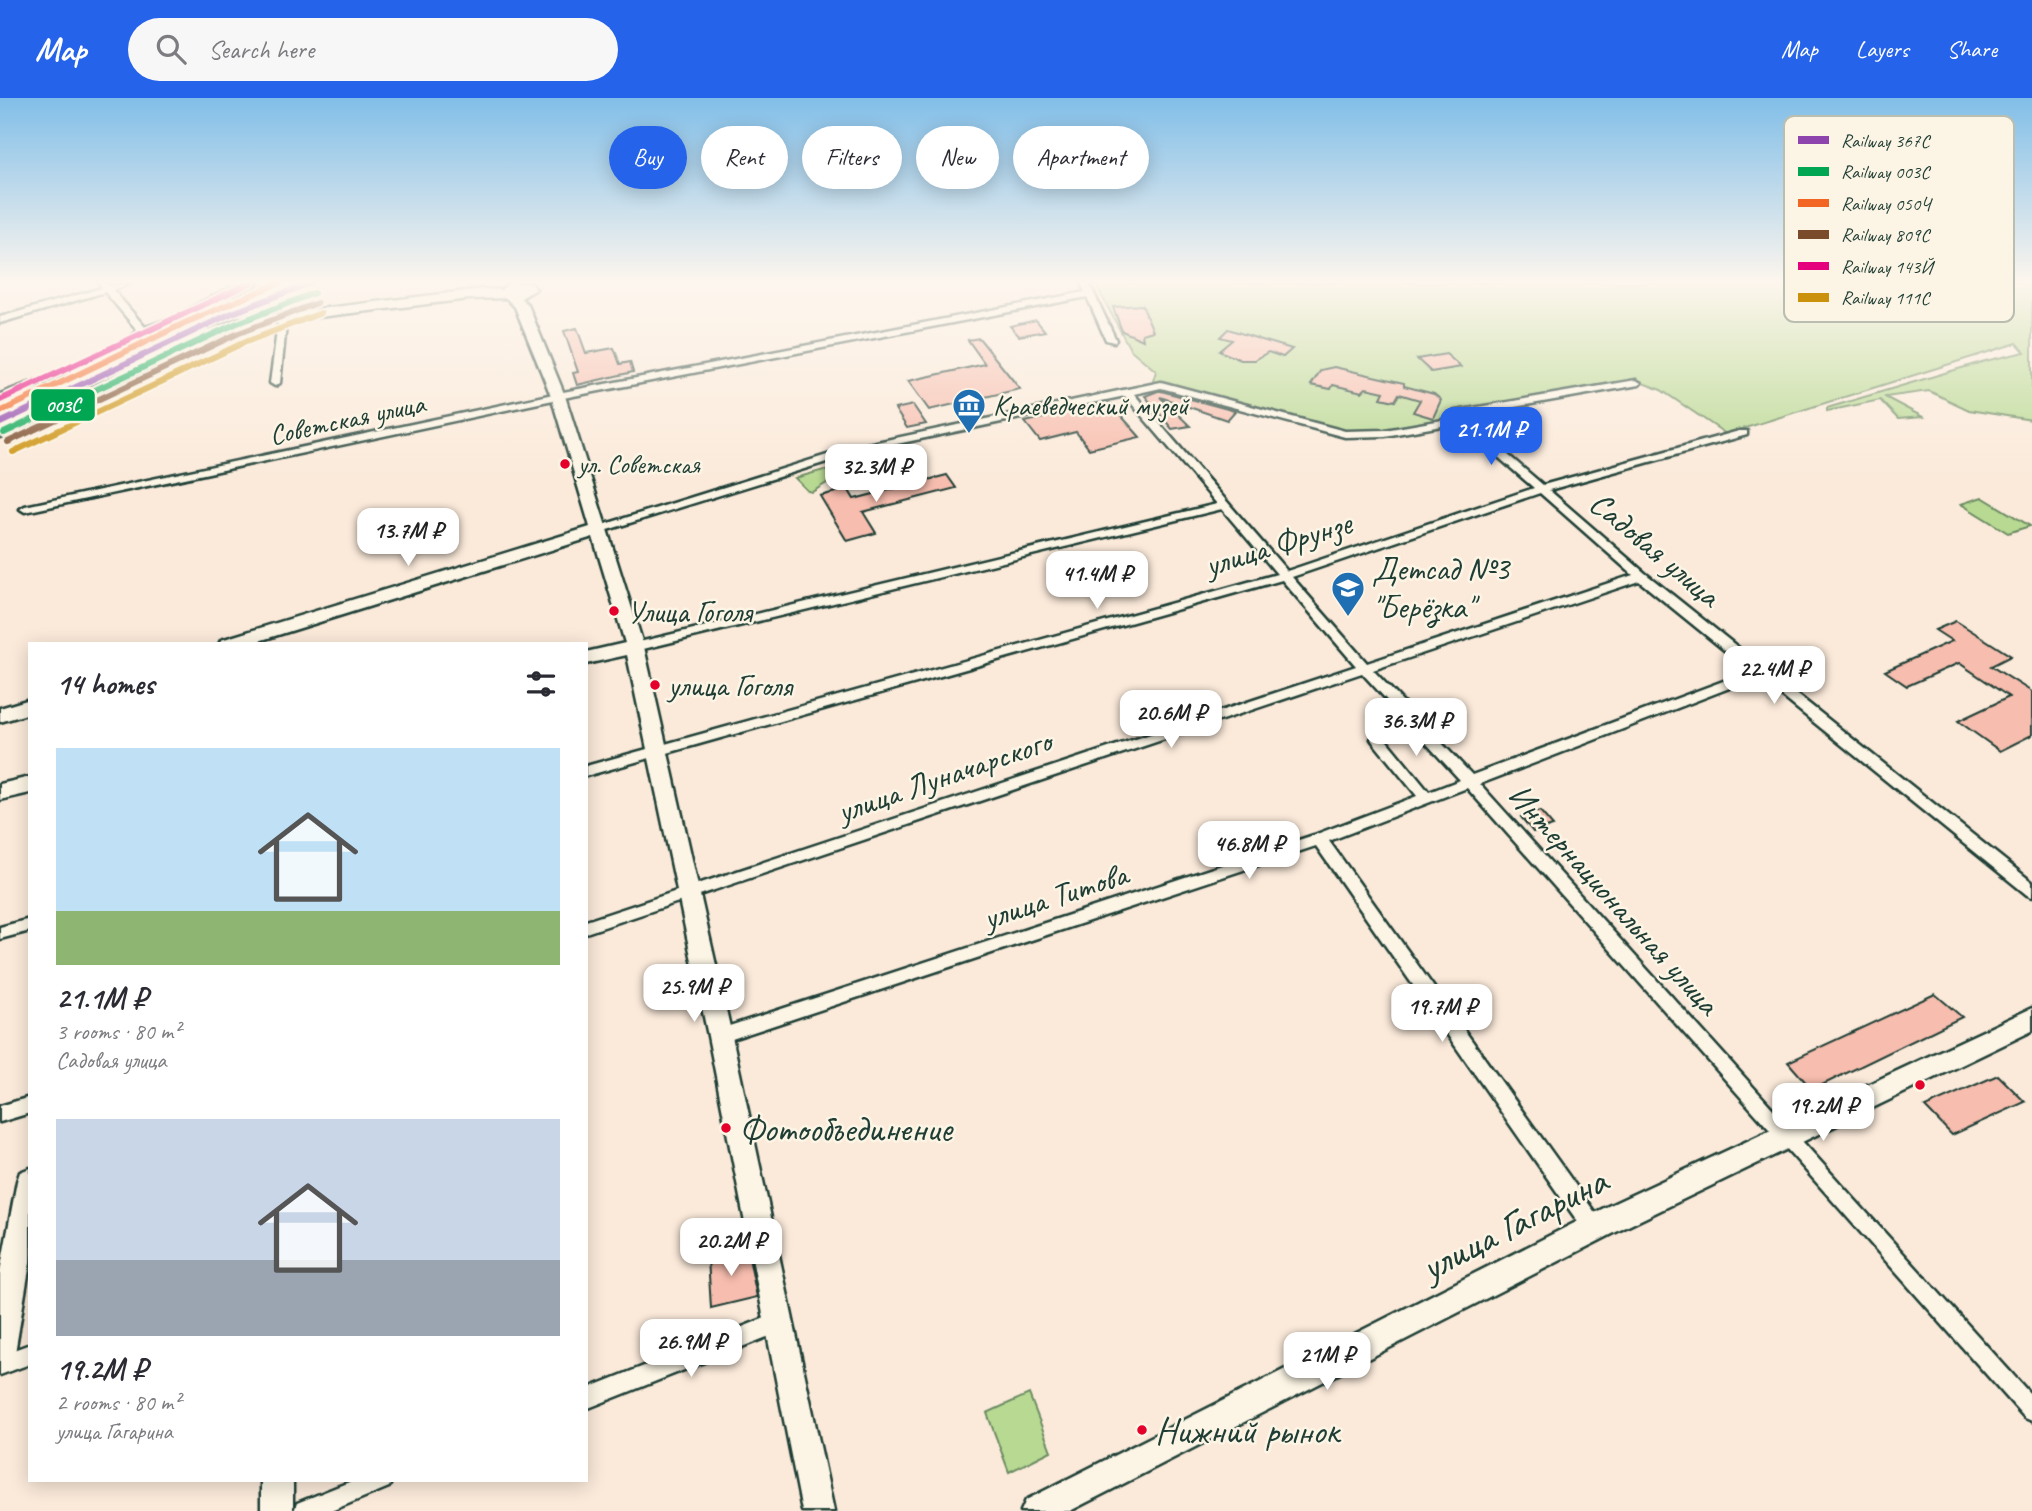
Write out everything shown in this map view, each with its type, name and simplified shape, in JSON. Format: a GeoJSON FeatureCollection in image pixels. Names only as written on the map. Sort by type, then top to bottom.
{"type":"FeatureCollection","features":[{"type":"Feature","properties":{"kind":"street"},"geometry":{"type":"LineString","coordinates":[[0,397],[120,349]]}},
{"type":"Feature","properties":{"kind":"street"},"geometry":{"type":"LineString","coordinates":[[0,432],[87,394],[177,349]]}},
{"type":"Feature","properties":{"kind":"street"},"geometry":{"type":"LineString","coordinates":[[275,383],[280,349]]}},
{"type":"Feature","properties":{"kind":"street"},"geometry":{"type":"LineString","coordinates":[[540,349],[558,396],[635,647],[690,894],[818,1511]]}},
{"type":"Feature","properties":{"kind":"street","name":"Советская улица"},"geometry":{"type":"LineString","coordinates":[[25,509],[558,396],[803,349]]}},
{"type":"Feature","properties":{"kind":"street"},"geometry":{"type":"LineString","coordinates":[[241,642],[287,635],[600,529],[857,449],[1161,385],[1345,434],[1385,433],[1460,420],[1455,414],[1636,383]]}},
{"type":"Feature","properties":{"kind":"street","name":"Интернациональная улица"},"geometry":{"type":"LineString","coordinates":[[1127,392],[1222,506],[1365,669],[1471,783],[2032,1411]]}},
{"type":"Feature","properties":{"kind":"street","name":"Садовая улица"},"geometry":{"type":"LineString","coordinates":[[1460,420],[1640,576],[2032,891]]}},
{"type":"Feature","properties":{"kind":"street","name":"улица Фрунзе"},"geometry":{"type":"LineString","coordinates":[[588,770],[1285,575],[1542,489],[1743,433]]}},
{"type":"Feature","properties":{"kind":"street"},"geometry":{"type":"LineString","coordinates":[[588,658],[1222,506]]}},
{"type":"Feature","properties":{"kind":"street","name":"улица Луначарского"},"geometry":{"type":"LineString","coordinates":[[588,926],[1640,576]]}},
{"type":"Feature","properties":{"kind":"street","name":"улица Титова"},"geometry":{"type":"LineString","coordinates":[[720,1036],[1319,839],[1759,672]]}},
{"type":"Feature","properties":{"kind":"street"},"geometry":{"type":"LineString","coordinates":[[0,715],[28,707]]}},
{"type":"Feature","properties":{"kind":"street"},"geometry":{"type":"LineString","coordinates":[[1378,739],[1427,799]]}},
{"type":"Feature","properties":{"kind":"street"},"geometry":{"type":"LineString","coordinates":[[0,792],[28,785]]}},
{"type":"Feature","properties":{"kind":"street"},"geometry":{"type":"LineString","coordinates":[[1319,839],[1594,1228]]}},
{"type":"Feature","properties":{"kind":"street"},"geometry":{"type":"LineString","coordinates":[[0,933],[28,926]]}},
{"type":"Feature","properties":{"kind":"street","name":"улица Гагарина"},"geometry":{"type":"LineString","coordinates":[[1037,1511],[1594,1228],[1784,1135],[2032,1019]]}},
{"type":"Feature","properties":{"kind":"street"},"geometry":{"type":"LineString","coordinates":[[0,1114],[28,1106]]}},
{"type":"Feature","properties":{"kind":"street"},"geometry":{"type":"LineString","coordinates":[[0,1353],[28,1192]]}},
{"type":"Feature","properties":{"kind":"street"},"geometry":{"type":"LineString","coordinates":[[588,1398],[780,1322]]}},
{"type":"Feature","properties":{"kind":"street"},"geometry":{"type":"LineString","coordinates":[[0,1365],[28,1355]]}},
{"type":"Feature","properties":{"kind":"street"},"geometry":{"type":"LineString","coordinates":[[277,1482],[277,1511]]}},
{"type":"Feature","properties":{"kind":"street"},"geometry":{"type":"LineString","coordinates":[[305,1511],[377,1482]]}},
{"type":"Feature","properties":{"kind":"green space"},"geometry":{"type":"Polygon","coordinates":[[[1130,349],[1998,349],[1726,434],[1661,390],[1643,383],[1385,431],[1347,431],[1153,381],[1156,371],[1130,349]]]}},
{"type":"Feature","properties":{"kind":"green space"},"geometry":{"type":"Polygon","coordinates":[[[2022,349],[2032,349],[2032,420],[1969,410],[1929,391],[1885,397],[1923,417],[1898,419],[1880,400],[1827,411],[1827,408],[1985,361],[2025,352],[2022,349]]]}},
{"type":"Feature","properties":{"kind":"green space"},"geometry":{"type":"Polygon","coordinates":[[[824,470],[840,475],[812,492],[795,478],[824,470]]]}},
{"type":"Feature","properties":{"kind":"green space"},"geometry":{"type":"Polygon","coordinates":[[[1982,497],[2030,526],[2008,533],[1961,504],[1982,497]]]}},
{"type":"Feature","properties":{"kind":"green space"},"geometry":{"type":"Polygon","coordinates":[[[1029,1394],[1051,1451],[1009,1472],[987,1413],[1029,1394]]]}},
{"type":"Feature","properties":{"kind":"building"},"geometry":{"type":"Polygon","coordinates":[[[570,349],[585,349],[586,353],[614,349],[620,364],[630,362],[633,372],[577,385],[573,373],[578,372],[570,349]]]}},
{"type":"Feature","properties":{"kind":"building"},"geometry":{"type":"Polygon","coordinates":[[[974,349],[988,349],[1020,389],[929,410],[908,381],[985,364],[974,349]]]}},
{"type":"Feature","properties":{"kind":"building"},"geometry":{"type":"Polygon","coordinates":[[[1292,349],[1283,357],[1268,352],[1255,360],[1241,360],[1219,351],[1292,349]]]}},
{"type":"Feature","properties":{"kind":"building"},"geometry":{"type":"Polygon","coordinates":[[[1446,354],[1461,367],[1431,372],[1417,359],[1446,354]]]}},
{"type":"Feature","properties":{"kind":"building"},"geometry":{"type":"Polygon","coordinates":[[[1334,367],[1404,383],[1404,386],[1434,394],[1441,400],[1433,418],[1413,412],[1420,400],[1399,394],[1395,401],[1381,398],[1384,392],[1366,388],[1362,392],[1333,385],[1331,389],[1311,385],[1321,370],[1334,367]]]}},
{"type":"Feature","properties":{"kind":"building"},"geometry":{"type":"Polygon","coordinates":[[[1158,391],[1235,411],[1227,420],[1160,397],[1190,426],[1172,429],[1145,396],[1158,391]]]}},
{"type":"Feature","properties":{"kind":"building"},"geometry":{"type":"Polygon","coordinates":[[[1110,403],[1140,437],[1089,449],[1076,432],[1040,441],[1025,422],[1110,403]]]}},
{"type":"Feature","properties":{"kind":"building"},"geometry":{"type":"Polygon","coordinates":[[[913,405],[926,424],[907,428],[895,409],[913,405]]]}},
{"type":"Feature","properties":{"kind":"building"},"geometry":{"type":"Polygon","coordinates":[[[947,475],[956,488],[863,512],[876,533],[847,541],[820,496],[848,489],[854,499],[947,475]]]}},
{"type":"Feature","properties":{"kind":"building"},"geometry":{"type":"Polygon","coordinates":[[[1956,621],[2011,656],[1991,666],[2032,692],[2032,735],[2000,751],[1958,721],[2009,697],[1959,663],[1907,686],[1885,671],[1952,641],[1935,630],[1956,621]]]}},
{"type":"Feature","properties":{"kind":"building"},"geometry":{"type":"Polygon","coordinates":[[[1540,811],[1553,826],[1533,832],[1521,817],[1540,811]]]}},
{"type":"Feature","properties":{"kind":"building"},"geometry":{"type":"Polygon","coordinates":[[[1935,994],[1962,1017],[1818,1087],[1808,1085],[1788,1062],[1935,994]]]}},
{"type":"Feature","properties":{"kind":"building"},"geometry":{"type":"Polygon","coordinates":[[[1998,1075],[2025,1102],[1952,1135],[1925,1107],[1998,1075]]]}},
{"type":"Feature","properties":{"kind":"building"},"geometry":{"type":"Polygon","coordinates":[[[747,1248],[757,1297],[711,1308],[708,1258],[747,1248]]]}},
{"type":"Feature","properties":{"kind":"rail line","name":"143Й"},"geometry":{"type":"LineString","coordinates":[[0,400],[109,349]]}},
{"type":"Feature","properties":{"kind":"rail line","name":"050Ч"},"geometry":{"type":"LineString","coordinates":[[0,412],[131,349]]}},
{"type":"Feature","properties":{"kind":"rail line","name":"367С"},"geometry":{"type":"LineString","coordinates":[[0,423],[156,349]]}},
{"type":"Feature","properties":{"kind":"rail line","name":"003С"},"geometry":{"type":"LineString","coordinates":[[4,433],[182,349]]}},
{"type":"Feature","properties":{"kind":"rail line","name":"809С"},"geometry":{"type":"LineString","coordinates":[[8,442],[205,349]]}},
{"type":"Feature","properties":{"kind":"rail line","name":"111С"},"geometry":{"type":"LineString","coordinates":[[13,452],[230,349]]}},
{"type":"Feature","properties":{"kind":"place","name":"Краеведческий музей"},"geometry":{"type":"Point","coordinates":[969,435]}},
{"type":"Feature","properties":{"kind":"place","name":"ул. Советская"},"geometry":{"type":"Point","coordinates":[565,464]}},
{"type":"Feature","properties":{"kind":"place","name":"Улица Гоголя"},"geometry":{"type":"Point","coordinates":[614,611]}},
{"type":"Feature","properties":{"kind":"place","name":"Детсад №3 \"Берёзка\""},"geometry":{"type":"Point","coordinates":[1348,618]}},
{"type":"Feature","properties":{"kind":"place","name":"улица Гоголя"},"geometry":{"type":"Point","coordinates":[655,685]}},
{"type":"Feature","properties":{"kind":"place","name":"Фотообъединение"},"geometry":{"type":"Point","coordinates":[726,1128]}},
{"type":"Feature","properties":{"kind":"place","name":"Нижний рынок"},"geometry":{"type":"Point","coordinates":[1142,1430]}}]}
